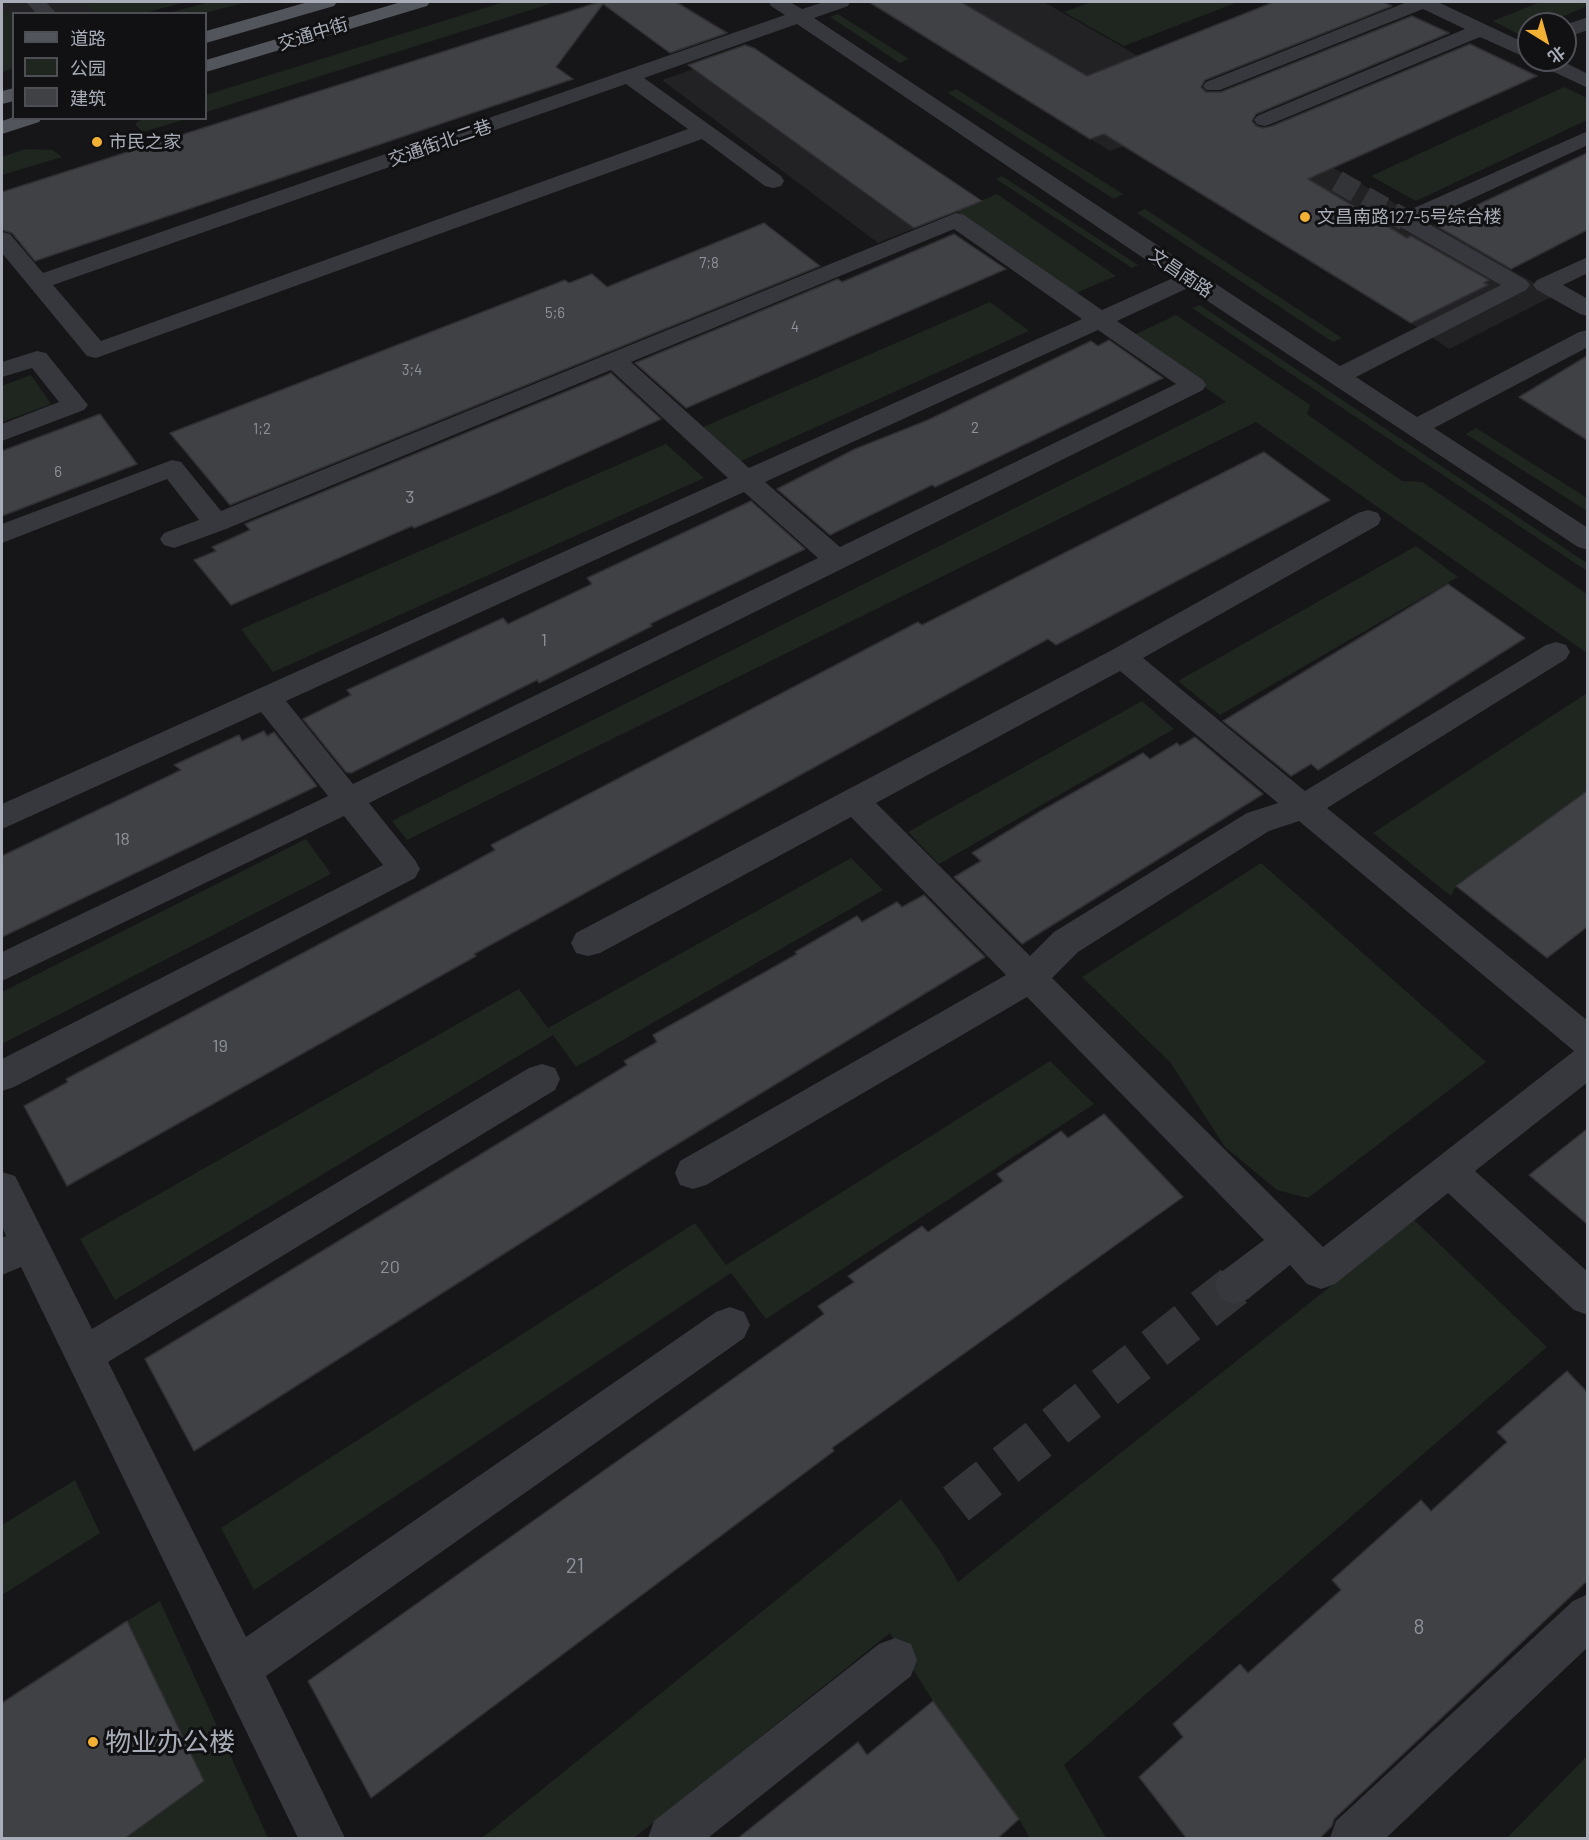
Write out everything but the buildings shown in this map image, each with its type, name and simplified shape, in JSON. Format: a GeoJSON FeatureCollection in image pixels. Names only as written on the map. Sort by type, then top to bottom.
{"type":"FeatureCollection","features":[{"type":"Feature","properties":{"kind":"main road","name":"交通中街"},"geometry":{"type":"LineString","coordinates":[[207,37],[327,2]]}},
{"type":"Feature","properties":{"kind":"main road","name":"交通中街"},"geometry":{"type":"LineString","coordinates":[[207,66],[420,2]]}},
{"type":"Feature","properties":{"kind":"main road"},"geometry":{"type":"LineString","coordinates":[[2,128],[26,120]]}},
{"type":"Feature","properties":{"kind":"street","name":"文昌南路"},"geometry":{"type":"LineString","coordinates":[[778,2],[1190,279],[1587,541]]}},
{"type":"Feature","properties":{"kind":"street","name":"交通街北二巷"},"geometry":{"type":"LineString","coordinates":[[38,282],[841,2]]}},
{"type":"Feature","properties":{"kind":"street"},"geometry":{"type":"LineString","coordinates":[[1213,86],[1423,2],[1517,45]]}},
{"type":"Feature","properties":{"kind":"street"},"geometry":{"type":"LineString","coordinates":[[1264,120],[1482,29]]}},
{"type":"Feature","properties":{"kind":"street"},"geometry":{"type":"LineString","coordinates":[[1567,72],[1587,82]]}},
{"type":"Feature","properties":{"kind":"street"},"geometry":{"type":"LineString","coordinates":[[630,77],[773,181]]}},
{"type":"Feature","properties":{"kind":"street"},"geometry":{"type":"LineString","coordinates":[[2,239],[96,351],[704,131]]}},
{"type":"Feature","properties":{"kind":"street"},"geometry":{"type":"LineString","coordinates":[[1338,377],[1518,285],[1413,217],[1587,136]]}},
{"type":"Feature","properties":{"kind":"street"},"geometry":{"type":"LineString","coordinates":[[2,967],[1194,385],[956,220],[174,539]]}},
{"type":"Feature","properties":{"kind":"street"},"geometry":{"type":"LineString","coordinates":[[1587,264],[1545,285],[1587,309]]}},
{"type":"Feature","properties":{"kind":"street"},"geometry":{"type":"LineString","coordinates":[[2,817],[1190,279]]}},
{"type":"Feature","properties":{"kind":"street"},"geometry":{"type":"LineString","coordinates":[[1415,428],[1587,337]]}},
{"type":"Feature","properties":{"kind":"street"},"geometry":{"type":"LineString","coordinates":[[2,370],[37,358],[75,405],[2,433]]}},
{"type":"Feature","properties":{"kind":"street"},"geometry":{"type":"LineString","coordinates":[[615,360],[838,560]]}},
{"type":"Feature","properties":{"kind":"street"},"geometry":{"type":"LineString","coordinates":[[2,534],[172,468],[216,523]]}},
{"type":"Feature","properties":{"kind":"street"},"geometry":{"type":"LineString","coordinates":[[588,943],[1122,657],[1368,519]]}},
{"type":"Feature","properties":{"kind":"street"},"geometry":{"type":"LineString","coordinates":[[693,1173],[1030,978],[1066,942],[1258,822],[1304,807],[1556,652]]}},
{"type":"Feature","properties":{"kind":"street"},"geometry":{"type":"LineString","coordinates":[[1122,657],[1587,1042]]}},
{"type":"Feature","properties":{"kind":"street"},"geometry":{"type":"LineString","coordinates":[[2,1076],[404,869],[266,696]]}},
{"type":"Feature","properties":{"kind":"street"},"geometry":{"type":"LineString","coordinates":[[854,800],[1321,1271],[1587,1061]]}},
{"type":"Feature","properties":{"kind":"street"},"geometry":{"type":"LineString","coordinates":[[84,1355],[542,1078]]}},
{"type":"Feature","properties":{"kind":"street"},"geometry":{"type":"LineString","coordinates":[[1449,1171],[1587,1297]]}},
{"type":"Feature","properties":{"kind":"street"},"geometry":{"type":"LineString","coordinates":[[2,1188],[15,1251],[84,1355],[322,1839]]}},
{"type":"Feature","properties":{"kind":"street"},"geometry":{"type":"LineString","coordinates":[[1234,1286],[1292,1241]]}},
{"type":"Feature","properties":{"kind":"street"},"geometry":{"type":"LineString","coordinates":[[238,1669],[730,1325]]}},
{"type":"Feature","properties":{"kind":"street"},"geometry":{"type":"LineString","coordinates":[[1353,1839],[1587,1616]]}},
{"type":"Feature","properties":{"kind":"street"},"geometry":{"type":"LineString","coordinates":[[671,1839],[895,1660]]}},
{"type":"Feature","properties":{"kind":"shaded area"},"geometry":{"type":"Polygon","coordinates":[[[2,2],[185,2],[148,12],[12,12],[12,68],[2,72],[2,2]]]}},
{"type":"Feature","properties":{"kind":"shaded area"},"geometry":{"type":"Polygon","coordinates":[[[870,2],[1044,2],[1555,295],[1449,349],[1411,323],[1124,146],[1110,151],[870,2]]]}},
{"type":"Feature","properties":{"kind":"shaded area"},"geometry":{"type":"Polygon","coordinates":[[[754,48],[982,201],[878,243],[662,80],[754,48]]]}},
{"type":"Feature","properties":{"kind":"green space"},"geometry":{"type":"Polygon","coordinates":[[[83,2],[185,2],[148,12],[94,12],[83,2]]]}},
{"type":"Feature","properties":{"kind":"green space"},"geometry":{"type":"Polygon","coordinates":[[[210,2],[247,2],[207,12],[172,12],[210,2]]]}},
{"type":"Feature","properties":{"kind":"green space"},"geometry":{"type":"Polygon","coordinates":[[[504,2],[556,2],[207,112],[207,95],[504,2]]]}},
{"type":"Feature","properties":{"kind":"green space"},"geometry":{"type":"Polygon","coordinates":[[[1091,2],[1238,2],[1124,46],[1064,12],[1091,2]]]}},
{"type":"Feature","properties":{"kind":"green space"},"geometry":{"type":"Polygon","coordinates":[[[1540,2],[1587,2],[1587,6],[1573,12],[1517,12],[1517,33],[1493,21],[1540,2]]]}},
{"type":"Feature","properties":{"kind":"green space"},"geometry":{"type":"Polygon","coordinates":[[[2,11],[12,11],[12,68],[2,72],[2,11]]]}},
{"type":"Feature","properties":{"kind":"green space"},"geometry":{"type":"Polygon","coordinates":[[[838,14],[909,59],[900,63],[830,17],[838,14]]]}},
{"type":"Feature","properties":{"kind":"green space"},"geometry":{"type":"Polygon","coordinates":[[[1564,87],[1587,98],[1587,120],[1416,201],[1371,176],[1564,87]]]}},
{"type":"Feature","properties":{"kind":"green space"},"geometry":{"type":"Polygon","coordinates":[[[956,89],[1123,194],[1114,199],[948,93],[956,89]]]}},
{"type":"Feature","properties":{"kind":"green space"},"geometry":{"type":"Polygon","coordinates":[[[141,120],[183,120],[143,132],[135,124],[141,120]]]}},
{"type":"Feature","properties":{"kind":"green space"},"geometry":{"type":"Polygon","coordinates":[[[25,149],[53,150],[62,157],[2,175],[2,157],[25,149]]]}},
{"type":"Feature","properties":{"kind":"green space"},"geometry":{"type":"Polygon","coordinates":[[[1002,176],[1138,265],[1132,268],[996,179],[1002,176]]]}},
{"type":"Feature","properties":{"kind":"green space"},"geometry":{"type":"Polygon","coordinates":[[[997,194],[1116,276],[1074,294],[956,211],[997,194]]]}},
{"type":"Feature","properties":{"kind":"green space"},"geometry":{"type":"Polygon","coordinates":[[[1145,209],[1342,338],[1333,342],[1137,213],[1145,209]]]}},
{"type":"Feature","properties":{"kind":"green space"},"geometry":{"type":"Polygon","coordinates":[[[990,302],[1029,331],[739,462],[701,428],[990,302]]]}},
{"type":"Feature","properties":{"kind":"green space"},"geometry":{"type":"Polygon","coordinates":[[[1200,305],[1587,563],[1587,571],[1192,308],[1200,305]]]}},
{"type":"Feature","properties":{"kind":"green space"},"geometry":{"type":"Polygon","coordinates":[[[1176,315],[1310,405],[1307,414],[1402,481],[1422,482],[1587,594],[1587,653],[1256,422],[407,840],[392,821],[1226,402],[1132,336],[1176,315]]]}},
{"type":"Feature","properties":{"kind":"green space"},"geometry":{"type":"Polygon","coordinates":[[[31,375],[51,404],[2,422],[2,386],[31,375]]]}},
{"type":"Feature","properties":{"kind":"green space"},"geometry":{"type":"Polygon","coordinates":[[[1476,428],[1587,498],[1587,511],[1466,434],[1476,428]]]}},
{"type":"Feature","properties":{"kind":"green space"},"geometry":{"type":"Polygon","coordinates":[[[666,444],[704,478],[273,672],[241,629],[666,444]]]}},
{"type":"Feature","properties":{"kind":"green space"},"geometry":{"type":"Polygon","coordinates":[[[1416,546],[1458,577],[1220,715],[1178,681],[1416,546]]]}},
{"type":"Feature","properties":{"kind":"green space"},"geometry":{"type":"Polygon","coordinates":[[[1587,693],[1587,791],[1456,886],[1451,896],[1373,833],[1587,693]]]}},
{"type":"Feature","properties":{"kind":"green space"},"geometry":{"type":"Polygon","coordinates":[[[1142,701],[1174,729],[939,864],[908,832],[1142,701]]]}},
{"type":"Feature","properties":{"kind":"green space"},"geometry":{"type":"Polygon","coordinates":[[[306,839],[331,874],[2,1044],[2,992],[306,839]]]}},
{"type":"Feature","properties":{"kind":"green space"},"geometry":{"type":"Polygon","coordinates":[[[851,858],[883,890],[576,1067],[553,1035],[115,1300],[80,1239],[519,989],[548,1028],[851,858]]]}},
{"type":"Feature","properties":{"kind":"green space"},"geometry":{"type":"Polygon","coordinates":[[[1261,863],[1486,1062],[1308,1198],[1277,1190],[1225,1147],[1170,1062],[1082,977],[1261,863]]]}},
{"type":"Feature","properties":{"kind":"green space"},"geometry":{"type":"Polygon","coordinates":[[[1050,1061],[1094,1104],[766,1319],[731,1273],[254,1590],[221,1528],[695,1223],[726,1265],[1050,1061]]]}},
{"type":"Feature","properties":{"kind":"green space"},"geometry":{"type":"Polygon","coordinates":[[[1414,1220],[1547,1347],[1064,1765],[1106,1838],[1030,1838],[1019,1819],[933,1701],[890,1633],[634,1838],[482,1838],[901,1499],[940,1551],[958,1582],[1414,1220]]]}},
{"type":"Feature","properties":{"kind":"green space"},"geometry":{"type":"Polygon","coordinates":[[[75,1480],[100,1533],[2,1595],[2,1525],[75,1480]]]}},
{"type":"Feature","properties":{"kind":"green space"},"geometry":{"type":"Polygon","coordinates":[[[160,1601],[268,1838],[127,1837],[204,1781],[127,1621],[160,1601]]]}},
{"type":"Feature","properties":{"kind":"green space"},"geometry":{"type":"Polygon","coordinates":[[[1587,1756],[1587,1838],[1507,1838],[1587,1756]]]}},
{"type":"Feature","properties":{"kind":"tunnel"},"geometry":{"type":"LineString","coordinates":[[1337,181],[1405,220]]}},
{"type":"Feature","properties":{"kind":"tunnel"},"geometry":{"type":"LineString","coordinates":[[956,1504],[1234,1286]]}},
{"type":"Feature","properties":{"kind":"place","name":"市民之家"},"geometry":{"type":"Point","coordinates":[97,142]}},
{"type":"Feature","properties":{"kind":"place","name":"文昌南路127-5号综合楼"},"geometry":{"type":"Point","coordinates":[1305,217]}},
{"type":"Feature","properties":{"kind":"place","name":"物业办公楼"},"geometry":{"type":"Point","coordinates":[93,1742]}}]}
